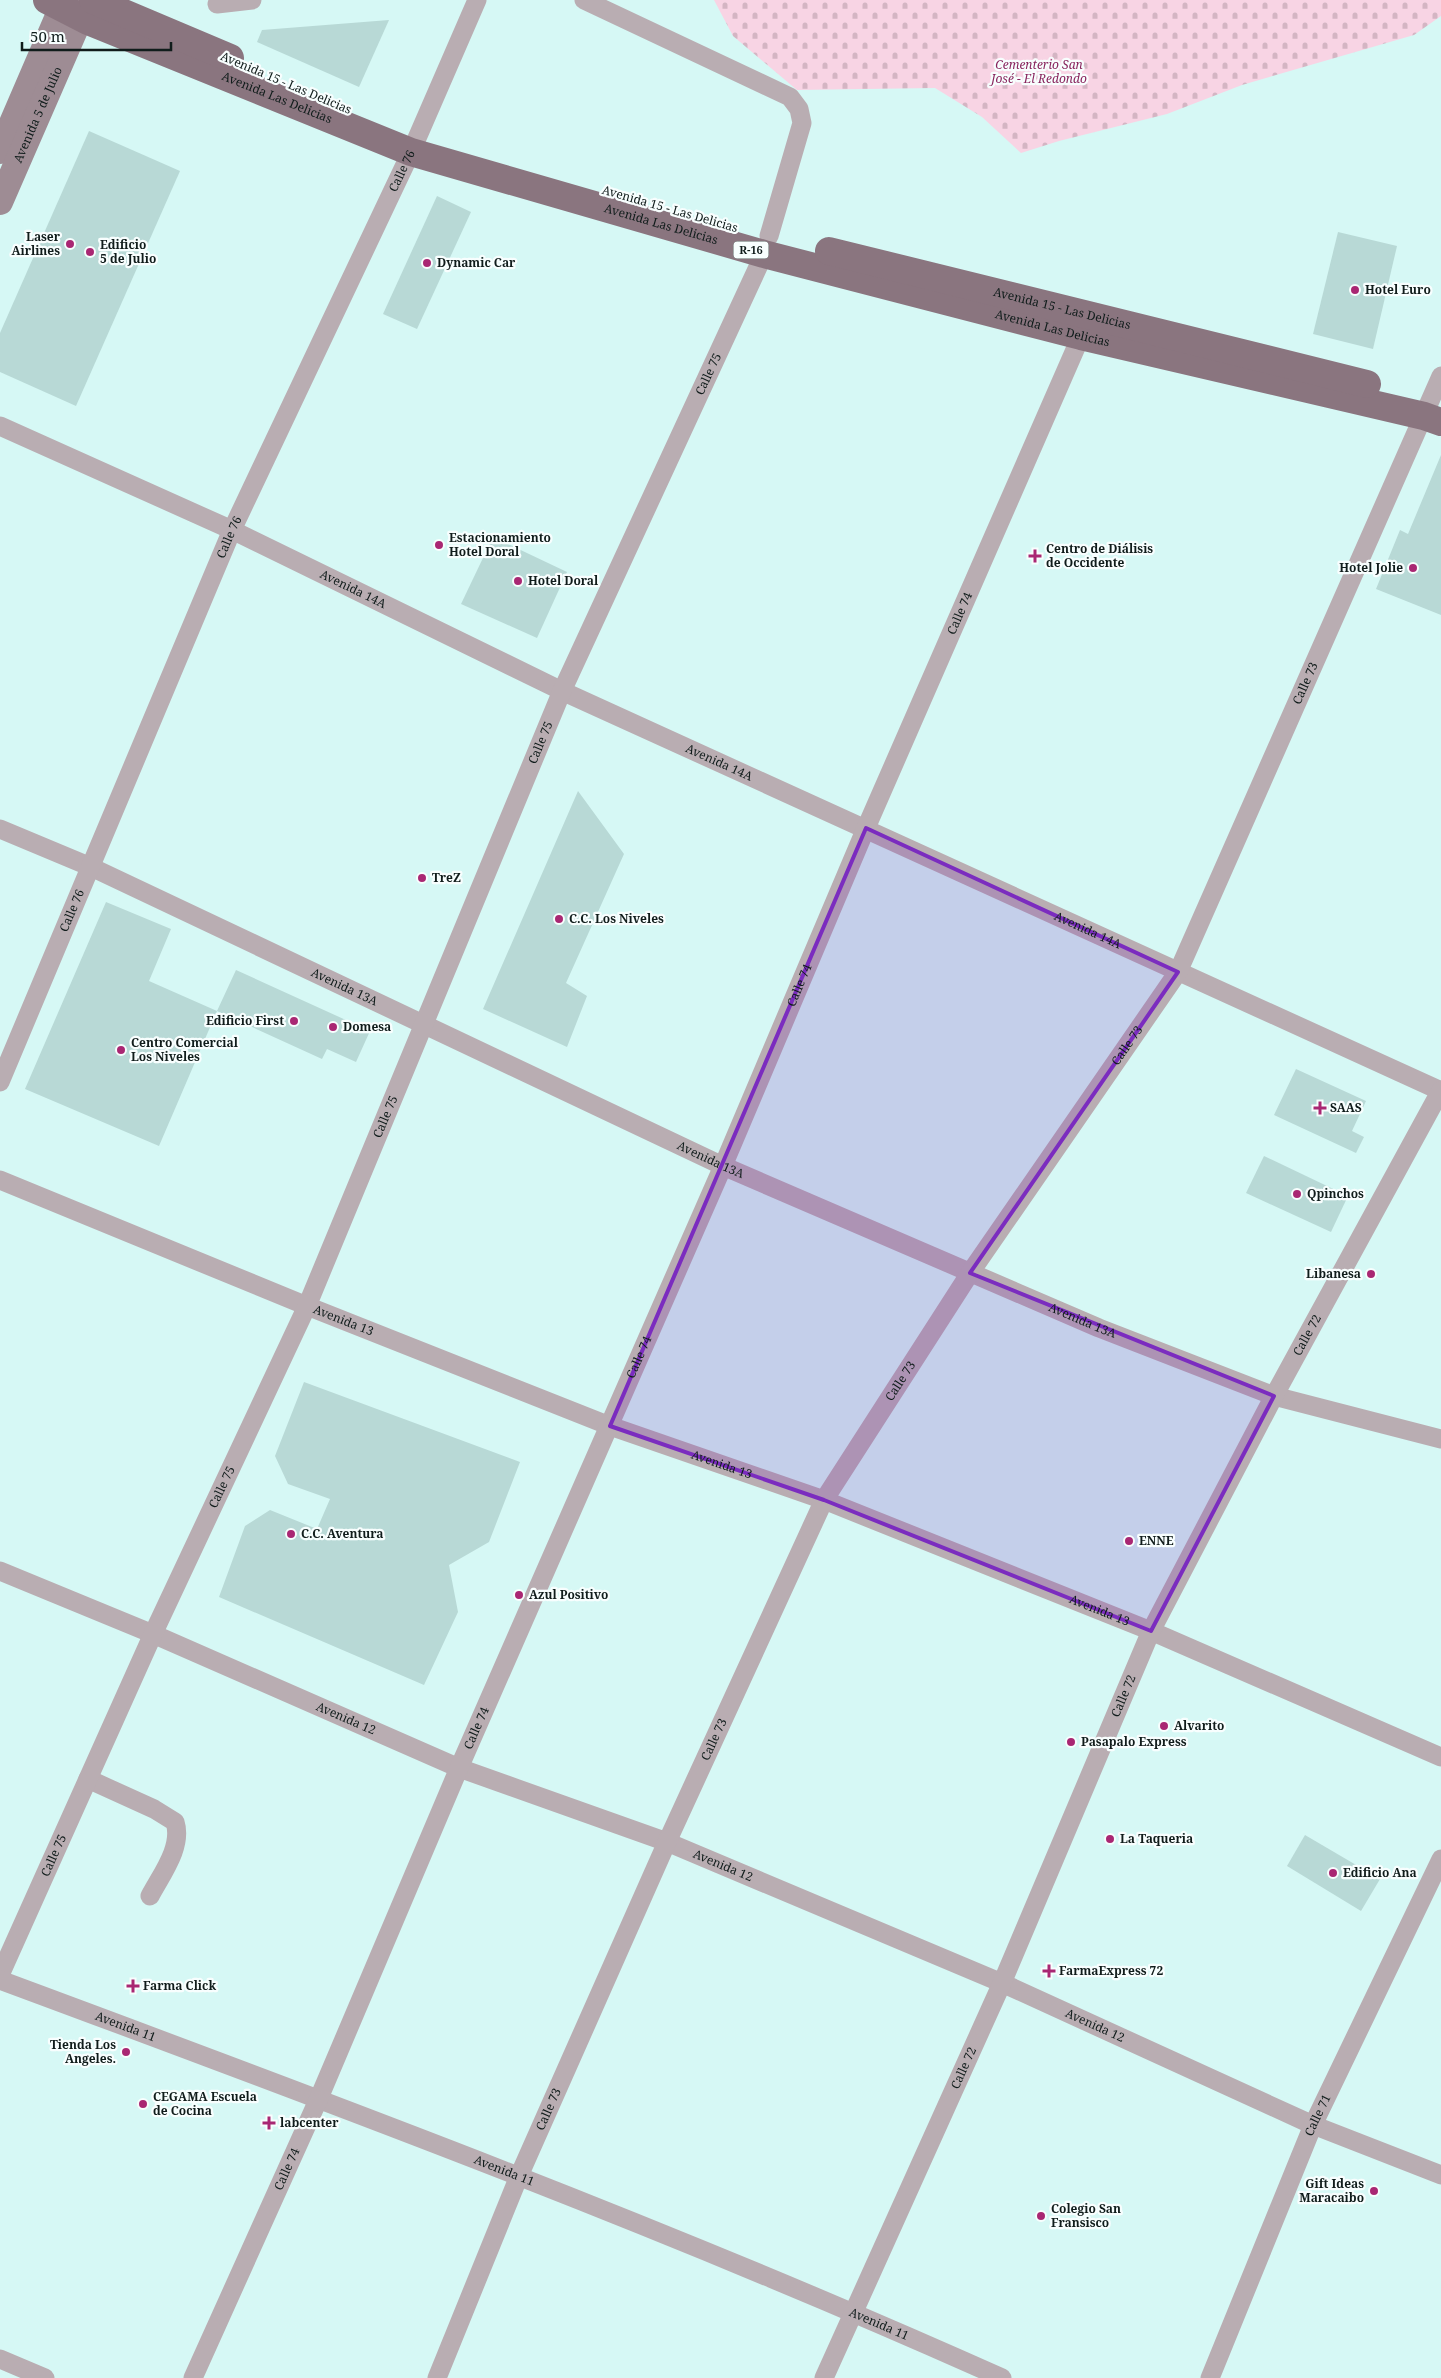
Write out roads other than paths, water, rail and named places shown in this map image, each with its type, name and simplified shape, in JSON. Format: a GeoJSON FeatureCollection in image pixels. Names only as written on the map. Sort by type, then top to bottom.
{"type":"FeatureCollection","features":[{"type":"Feature","properties":{"kind":"main road","name":"Avenida Las Delicias"},"geometry":{"type":"LineString","coordinates":[[72,4],[413,145],[1081,336],[1437,407]]}},
{"type":"Feature","properties":{"kind":"main road","name":"Avenida 5 de Julio"},"geometry":{"type":"LineString","coordinates":[[0,151],[72,4]]}},
{"type":"Feature","properties":{"kind":"main road","name":"Avenida 5 de Julio"},"geometry":{"type":"LineString","coordinates":[[0,202],[72,4]]}},
{"type":"Feature","properties":{"kind":"main road","name":"Avenida 15 - Las Delicias"},"geometry":{"type":"LineString","coordinates":[[767,245],[1437,407]]}},
{"type":"Feature","properties":{"kind":"street"},"geometry":{"type":"LineString","coordinates":[[217,4],[252,0]]}},
{"type":"Feature","properties":{"kind":"street","name":"Calle 76"},"geometry":{"type":"LineString","coordinates":[[0,1082],[232,530],[413,145],[478,0]]}},
{"type":"Feature","properties":{"kind":"street","name":"Calle 75"},"geometry":{"type":"LineString","coordinates":[[0,1975],[153,1634],[307,1306],[562,691],[767,245],[802,123],[799,109],[790,97],[584,0]]}},
{"type":"Feature","properties":{"kind":"street","name":"Calle 74"},"geometry":{"type":"LineString","coordinates":[[193,2378],[319,2098],[459,1768],[723,1166],[866,828],[1081,336]]}},
{"type":"Feature","properties":{"kind":"street","name":"Calle 73"},"geometry":{"type":"LineString","coordinates":[[437,2378],[519,2176],[667,1842],[824,1500],[970,1274],[1178,972],[1437,407]]}},
{"type":"Feature","properties":{"kind":"street","name":"Avenida 14A"},"geometry":{"type":"LineString","coordinates":[[0,426],[232,530],[562,691],[1441,1091]]}},
{"type":"Feature","properties":{"kind":"street","name":"Avenida 13A"},"geometry":{"type":"LineString","coordinates":[[0,829],[91,867],[723,1166],[970,1274],[1098,1328],[1274,1396],[1441,1439]]}},
{"type":"Feature","properties":{"kind":"street","name":"Calle 72"},"geometry":{"type":"LineString","coordinates":[[824,2378],[1002,1983],[1151,1632],[1274,1396],[1441,1091]]}},
{"type":"Feature","properties":{"kind":"street","name":"Avenida 13"},"geometry":{"type":"LineString","coordinates":[[0,1180],[307,1306],[610,1426],[824,1500],[1151,1632],[1441,1758]]}},
{"type":"Feature","properties":{"kind":"street","name":"Avenida 12"},"geometry":{"type":"LineString","coordinates":[[0,1571],[153,1634],[459,1768],[667,1842],[1002,1983],[1313,2125],[1441,2174]]}},
{"type":"Feature","properties":{"kind":"street"},"geometry":{"type":"LineString","coordinates":[[88,1779],[154,1809],[175,1822],[178,1832],[176,1844],[150,1896]]}},
{"type":"Feature","properties":{"kind":"street","name":"Calle 71"},"geometry":{"type":"LineString","coordinates":[[1210,2378],[1313,2125],[1441,1859]]}},
{"type":"Feature","properties":{"kind":"street","name":"Avenida 11"},"geometry":{"type":"LineString","coordinates":[[0,1980],[319,2098],[519,2176],[853,2312],[1002,2378]]}},
{"type":"Feature","properties":{"kind":"street"},"geometry":{"type":"LineString","coordinates":[[0,2359],[45,2378]]}},
{"type":"Feature","properties":{"kind":"place","name":"Laser Airlines"},"geometry":{"type":"Point","coordinates":[70,244]}},
{"type":"Feature","properties":{"kind":"place","name":"Edificio 5 de Julio"},"geometry":{"type":"Point","coordinates":[90,252]}},
{"type":"Feature","properties":{"kind":"place","name":"Dynamic Car"},"geometry":{"type":"Point","coordinates":[427,263]}},
{"type":"Feature","properties":{"kind":"place","name":"Hotel Euro"},"geometry":{"type":"Point","coordinates":[1355,290]}},
{"type":"Feature","properties":{"kind":"place","name":"Estacionamiento Hotel Doral"},"geometry":{"type":"Point","coordinates":[439,545]}},
{"type":"Feature","properties":{"kind":"place","name":"Centro de Diálisis de Occidente"},"geometry":{"type":"Point","coordinates":[1035,556]}},
{"type":"Feature","properties":{"kind":"place","name":"Hotel Jolie"},"geometry":{"type":"Point","coordinates":[1413,568]}},
{"type":"Feature","properties":{"kind":"place","name":"Hotel Doral"},"geometry":{"type":"Point","coordinates":[518,581]}},
{"type":"Feature","properties":{"kind":"place","name":"TreZ"},"geometry":{"type":"Point","coordinates":[422,878]}},
{"type":"Feature","properties":{"kind":"place","name":"C.C. Los Niveles"},"geometry":{"type":"Point","coordinates":[559,919]}},
{"type":"Feature","properties":{"kind":"place","name":"Edificio First"},"geometry":{"type":"Point","coordinates":[294,1021]}},
{"type":"Feature","properties":{"kind":"place","name":"Domesa"},"geometry":{"type":"Point","coordinates":[333,1027]}},
{"type":"Feature","properties":{"kind":"place","name":"Centro Comercial Los Niveles"},"geometry":{"type":"Point","coordinates":[121,1050]}},
{"type":"Feature","properties":{"kind":"place","name":"SAAS"},"geometry":{"type":"Point","coordinates":[1320,1108]}},
{"type":"Feature","properties":{"kind":"place","name":"Qpinchos"},"geometry":{"type":"Point","coordinates":[1297,1194]}},
{"type":"Feature","properties":{"kind":"place","name":"Libanesa"},"geometry":{"type":"Point","coordinates":[1371,1274]}},
{"type":"Feature","properties":{"kind":"place","name":"C.C. Aventura"},"geometry":{"type":"Point","coordinates":[291,1534]}},
{"type":"Feature","properties":{"kind":"place","name":"ENNE"},"geometry":{"type":"Point","coordinates":[1129,1541]}},
{"type":"Feature","properties":{"kind":"place","name":"Azul Positivo"},"geometry":{"type":"Point","coordinates":[519,1595]}},
{"type":"Feature","properties":{"kind":"place","name":"Alvarito"},"geometry":{"type":"Point","coordinates":[1164,1726]}},
{"type":"Feature","properties":{"kind":"place","name":"Pasapalo Express"},"geometry":{"type":"Point","coordinates":[1071,1742]}},
{"type":"Feature","properties":{"kind":"place","name":"La Taqueria"},"geometry":{"type":"Point","coordinates":[1110,1839]}},
{"type":"Feature","properties":{"kind":"place","name":"Edificio Ana"},"geometry":{"type":"Point","coordinates":[1333,1873]}},
{"type":"Feature","properties":{"kind":"place","name":"FarmaExpress 72"},"geometry":{"type":"Point","coordinates":[1049,1971]}},
{"type":"Feature","properties":{"kind":"place","name":"Farma Click"},"geometry":{"type":"Point","coordinates":[133,1986]}},
{"type":"Feature","properties":{"kind":"place","name":"Tienda Los Angeles."},"geometry":{"type":"Point","coordinates":[126,2052]}},
{"type":"Feature","properties":{"kind":"place","name":"CEGAMA Escuela de Cocina"},"geometry":{"type":"Point","coordinates":[143,2104]}},
{"type":"Feature","properties":{"kind":"place","name":"labcenter"},"geometry":{"type":"Point","coordinates":[269,2123]}},
{"type":"Feature","properties":{"kind":"place","name":"Gift Ideas Maracaibo"},"geometry":{"type":"Point","coordinates":[1374,2191]}},
{"type":"Feature","properties":{"kind":"place","name":"Colegio San Fransisco"},"geometry":{"type":"Point","coordinates":[1041,2216]}},
{"type":"Feature","properties":{"kind":"park label","name":"Cementerio San José - El Redondo"},"geometry":{"type":"Point","coordinates":[1039,72]}}]}
